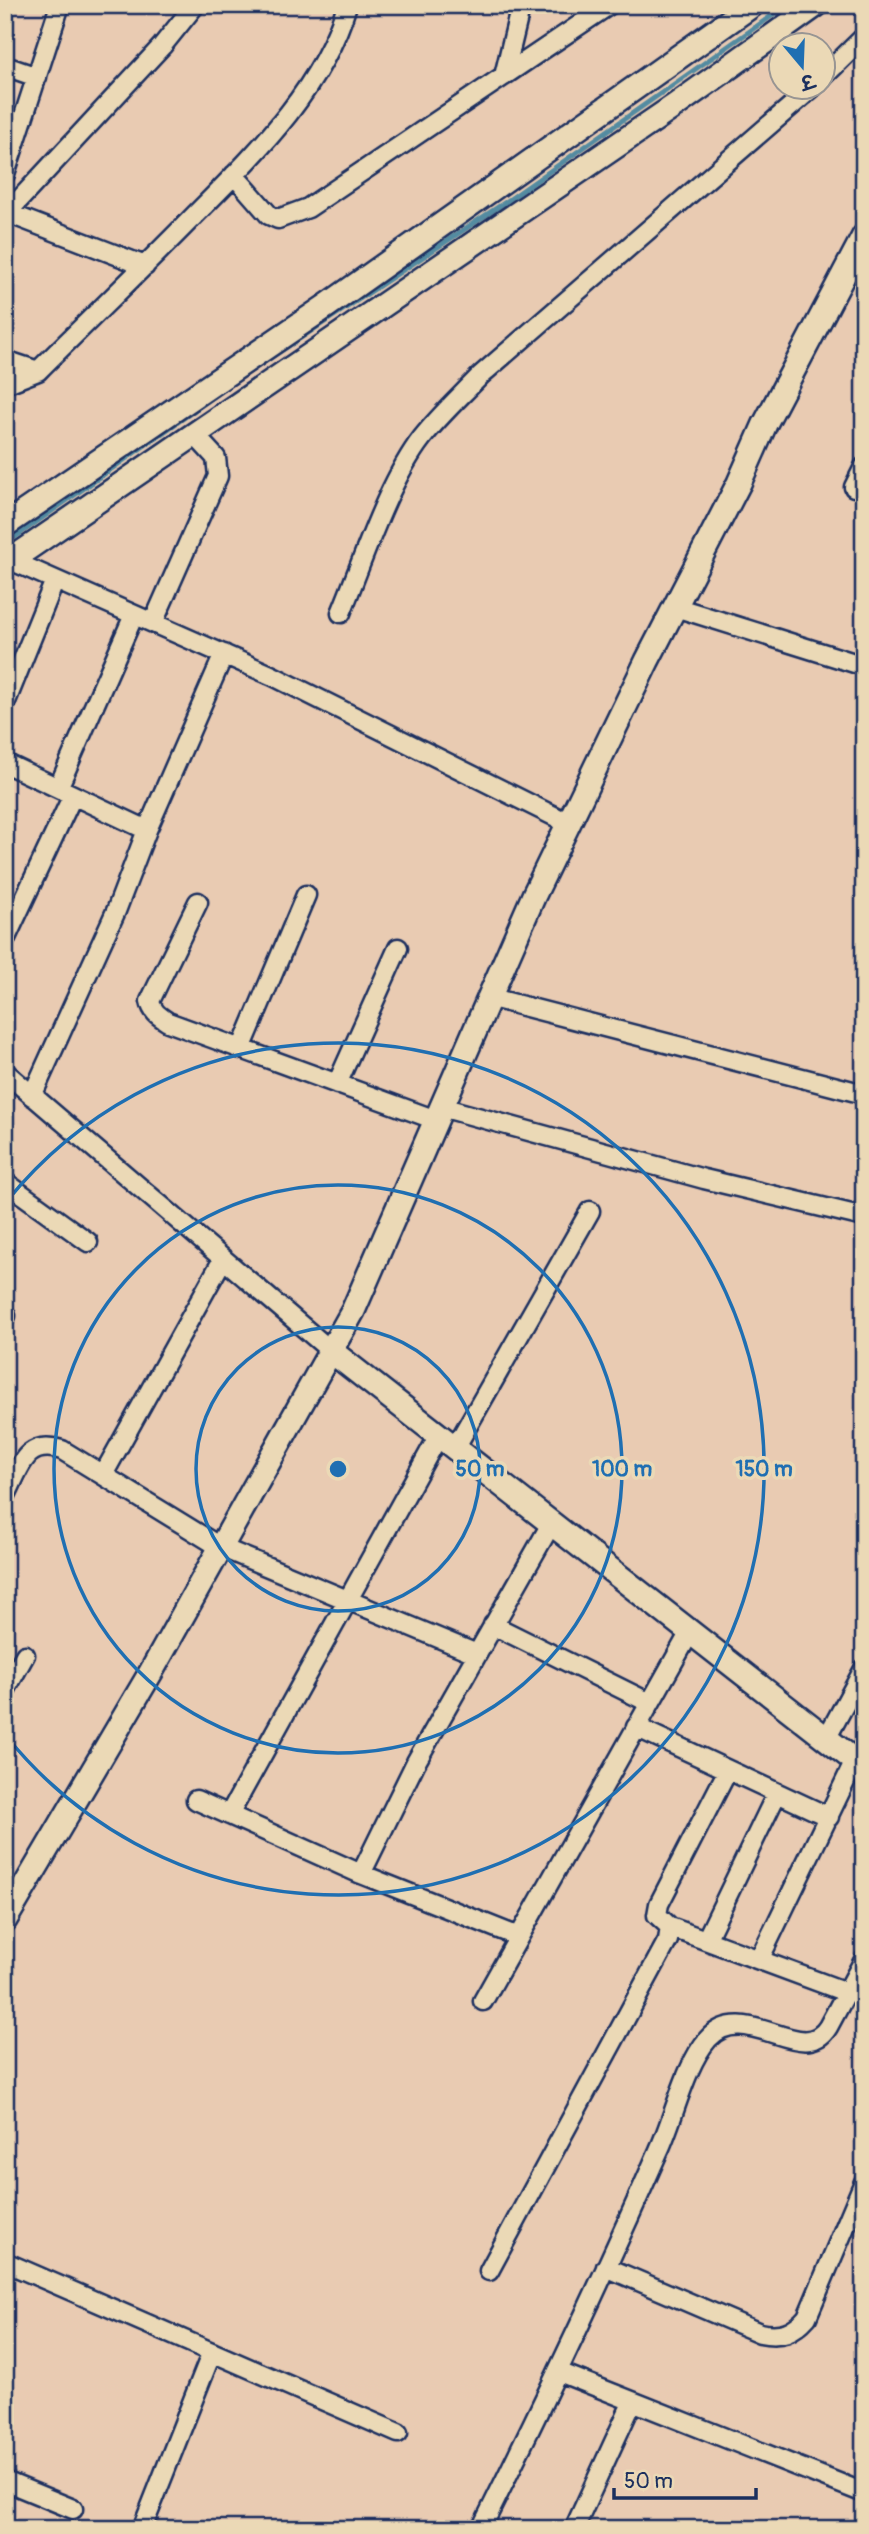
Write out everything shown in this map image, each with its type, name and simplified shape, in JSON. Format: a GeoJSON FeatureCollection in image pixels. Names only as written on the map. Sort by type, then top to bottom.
{"type":"FeatureCollection","features":[{"type":"Feature","properties":{"kind":"street"},"geometry":{"type":"LineString","coordinates":[[5,174],[61,5]]}},
{"type":"Feature","properties":{"kind":"street"},"geometry":{"type":"LineString","coordinates":[[145,266],[6,212],[162,46],[195,5]]}},
{"type":"Feature","properties":{"kind":"street"},"geometry":{"type":"LineString","coordinates":[[5,384],[38,371],[253,156],[306,90],[328,56],[347,5]]}},
{"type":"Feature","properties":{"kind":"street"},"geometry":{"type":"LineString","coordinates":[[504,76],[521,5]]}},
{"type":"Feature","properties":{"kind":"street"},"geometry":{"type":"LineString","coordinates":[[234,175],[269,215],[278,219],[307,208],[609,5]]}},
{"type":"Feature","properties":{"kind":"street"},"geometry":{"type":"LineString","coordinates":[[5,525],[328,304],[752,5]]}},
{"type":"Feature","properties":{"kind":"street"},"geometry":{"type":"LineString","coordinates":[[8,562],[676,105],[816,5]]}},
{"type":"Feature","properties":{"kind":"street"},"geometry":{"type":"LineString","coordinates":[[838,62],[864,37]]}},
{"type":"Feature","properties":{"kind":"street"},"geometry":{"type":"LineString","coordinates":[[5,66],[37,77]]}},
{"type":"Feature","properties":{"kind":"street"},"geometry":{"type":"LineString","coordinates":[[341,613],[405,464],[437,421],[481,375],[796,102]]}},
{"type":"Feature","properties":{"kind":"street"},"geometry":{"type":"LineString","coordinates":[[5,1920],[12,1892],[151,1672],[331,1351],[370,1275],[488,998],[569,824],[765,424],[864,236]]}},
{"type":"Feature","properties":{"kind":"street"},"geometry":{"type":"LineString","coordinates":[[5,360],[38,371]]}},
{"type":"Feature","properties":{"kind":"street"},"geometry":{"type":"LineString","coordinates":[[153,623],[218,476],[216,458],[194,434]]}},
{"type":"Feature","properties":{"kind":"street"},"geometry":{"type":"LineString","coordinates":[[854,487],[864,467]]}},
{"type":"Feature","properties":{"kind":"street"},"geometry":{"type":"LineString","coordinates":[[8,562],[273,676],[569,824]]}},
{"type":"Feature","properties":{"kind":"street"},"geometry":{"type":"LineString","coordinates":[[5,704],[55,580]]}},
{"type":"Feature","properties":{"kind":"street"},"geometry":{"type":"LineString","coordinates":[[675,607],[864,666]]}},
{"type":"Feature","properties":{"kind":"street"},"geometry":{"type":"LineString","coordinates":[[5,940],[134,615]]}},
{"type":"Feature","properties":{"kind":"street"},"geometry":{"type":"LineString","coordinates":[[32,1096],[116,911],[147,830],[223,654]]}},
{"type":"Feature","properties":{"kind":"street"},"geometry":{"type":"LineString","coordinates":[[5,763],[147,830]]}},
{"type":"Feature","properties":{"kind":"street"},"geometry":{"type":"LineString","coordinates":[[241,1049],[306,895]]}},
{"type":"Feature","properties":{"kind":"street"},"geometry":{"type":"LineString","coordinates":[[198,902],[150,1001],[151,1008],[168,1022],[337,1084],[438,1114],[864,1217]]}},
{"type":"Feature","properties":{"kind":"street"},"geometry":{"type":"LineString","coordinates":[[337,1084],[398,948]]}},
{"type":"Feature","properties":{"kind":"street"},"geometry":{"type":"LineString","coordinates":[[488,998],[864,1094]]}},
{"type":"Feature","properties":{"kind":"street"},"geometry":{"type":"LineString","coordinates":[[5,1072],[331,1351],[859,1765],[829,1817],[760,1960]]}},
{"type":"Feature","properties":{"kind":"street"},"geometry":{"type":"LineString","coordinates":[[5,1182],[88,1242]]}},
{"type":"Feature","properties":{"kind":"street"},"geometry":{"type":"LineString","coordinates":[[229,1815],[347,1601],[590,1211]]}},
{"type":"Feature","properties":{"kind":"street"},"geometry":{"type":"LineString","coordinates":[[103,1475],[223,1259]]}},
{"type":"Feature","properties":{"kind":"street"},"geometry":{"type":"LineString","coordinates":[[5,1497],[33,1449],[40,1447],[62,1450],[220,1547],[477,1654]]}},
{"type":"Feature","properties":{"kind":"street"},"geometry":{"type":"LineString","coordinates":[[361,1874],[416,1762],[551,1524]]}},
{"type":"Feature","properties":{"kind":"street"},"geometry":{"type":"LineString","coordinates":[[493,1625],[650,1703]]}},
{"type":"Feature","properties":{"kind":"street"},"geometry":{"type":"LineString","coordinates":[[483,2001],[690,1632]]}},
{"type":"Feature","properties":{"kind":"street"},"geometry":{"type":"LineString","coordinates":[[5,1691],[25,1655]]}},
{"type":"Feature","properties":{"kind":"street"},"geometry":{"type":"LineString","coordinates":[[826,1739],[864,1669]]}},
{"type":"Feature","properties":{"kind":"street"},"geometry":{"type":"LineString","coordinates":[[636,1727],[829,1817]]}},
{"type":"Feature","properties":{"kind":"street"},"geometry":{"type":"LineString","coordinates":[[727,1770],[659,1904],[657,1915],[670,1927],[846,1992]]}},
{"type":"Feature","properties":{"kind":"street"},"geometry":{"type":"LineString","coordinates":[[706,1940],[777,1793]]}},
{"type":"Feature","properties":{"kind":"street"},"geometry":{"type":"LineString","coordinates":[[196,1800],[361,1874],[519,1937]]}},
{"type":"Feature","properties":{"kind":"street"},"geometry":{"type":"LineString","coordinates":[[489,2271],[668,1940],[670,1927]]}},
{"type":"Feature","properties":{"kind":"street"},"geometry":{"type":"LineString","coordinates":[[481,2529],[559,2372],[660,2149],[687,2078],[708,2039],[729,2025],[739,2025],[752,2026],[793,2039],[817,2040],[828,2028],[864,1961]]}},
{"type":"Feature","properties":{"kind":"street"},"geometry":{"type":"LineString","coordinates":[[606,2267],[760,2333],[776,2336],[786,2334],[798,2328],[807,2317],[864,2182]]}},
{"type":"Feature","properties":{"kind":"street"},"geometry":{"type":"LineString","coordinates":[[5,2262],[398,2433]]}},
{"type":"Feature","properties":{"kind":"street"},"geometry":{"type":"LineString","coordinates":[[142,2529],[212,2352]]}},
{"type":"Feature","properties":{"kind":"street"},"geometry":{"type":"LineString","coordinates":[[559,2372],[864,2493]]}},
{"type":"Feature","properties":{"kind":"street"},"geometry":{"type":"LineString","coordinates":[[574,2529],[632,2403]]}},
{"type":"Feature","properties":{"kind":"street"},"geometry":{"type":"LineString","coordinates":[[5,2481],[73,2509]]}},
{"type":"Feature","properties":{"kind":"waterway"},"geometry":{"type":"LineString","coordinates":[[251,371],[510,199],[787,5]]}},
{"type":"Feature","properties":{"kind":"waterway"},"geometry":{"type":"LineString","coordinates":[[5,544],[229,386]]}}]}
